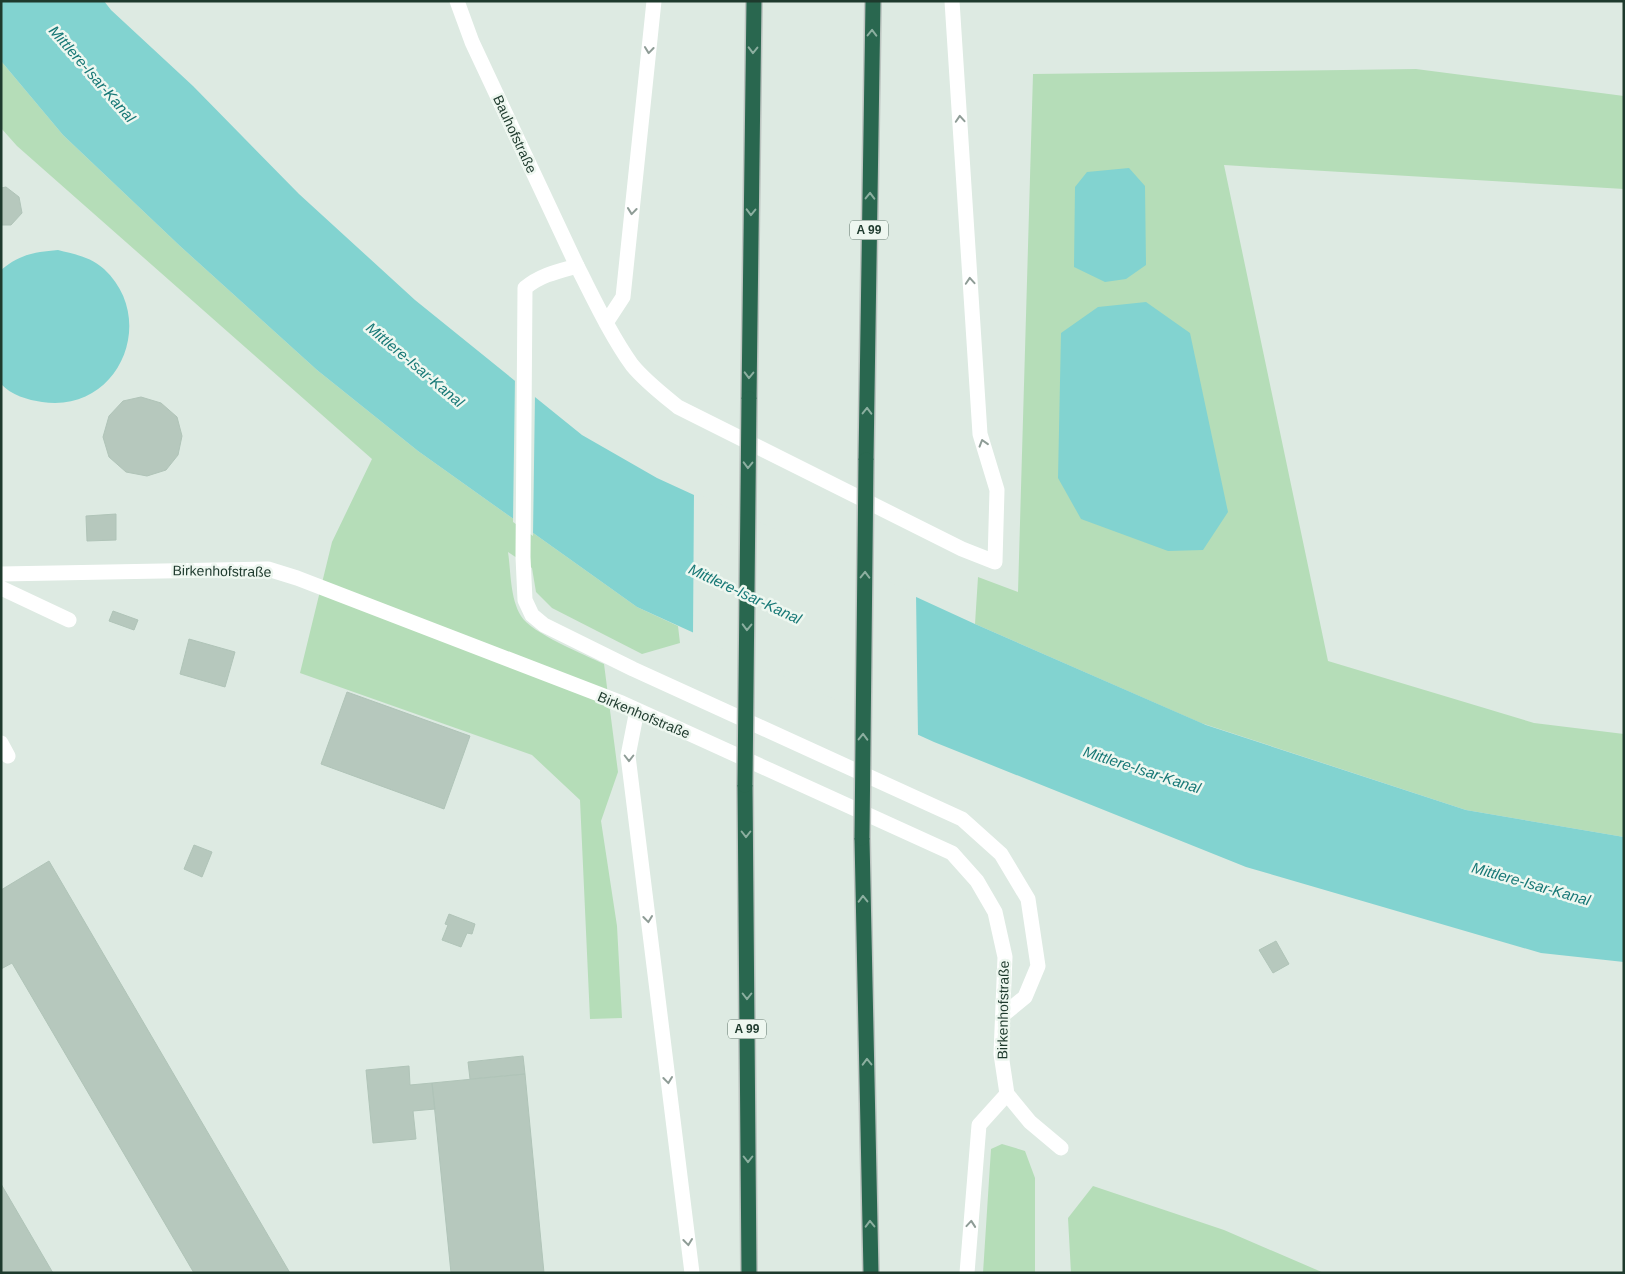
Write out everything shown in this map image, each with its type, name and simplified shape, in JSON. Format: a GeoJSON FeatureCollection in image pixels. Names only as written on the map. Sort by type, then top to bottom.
{"type":"FeatureCollection","features":[{"type":"Feature","properties":{"kind":"highway","name":"A 99"},"geometry":{"type":"LineString","coordinates":[[749,1273],[745,785],[754,1]]}},
{"type":"Feature","properties":{"kind":"highway","name":"A 99"},"geometry":{"type":"LineString","coordinates":[[871,1273],[862,838],[873,1]]}},
{"type":"Feature","properties":{"kind":"street","name":"Bauhofstraße"},"geometry":{"type":"LineString","coordinates":[[457,1],[472,42],[577,266],[606,322],[632,365],[654,388],[678,406],[962,549],[995,562],[997,490],[980,434],[952,1]]}},
{"type":"Feature","properties":{"kind":"street"},"geometry":{"type":"LineString","coordinates":[[606,322],[623,297],[654,1]]}},
{"type":"Feature","properties":{"kind":"street"},"geometry":{"type":"LineString","coordinates":[[577,266],[551,273],[532,281],[525,288],[523,557],[525,600],[532,615],[544,625],[633,669],[962,819],[1001,854],[1028,899],[1038,966],[1025,997],[1003,1015]]}},
{"type":"Feature","properties":{"kind":"street","name":"Birkenhofstraße"},"geometry":{"type":"LineString","coordinates":[[1,574],[268,569],[316,585],[637,710],[952,853],[977,881],[995,912],[1005,957],[1001,1054],[1008,1094],[1030,1122],[1061,1148]]}},
{"type":"Feature","properties":{"kind":"street"},"geometry":{"type":"LineString","coordinates":[[1,588],[69,620]]}},
{"type":"Feature","properties":{"kind":"street"},"geometry":{"type":"LineString","coordinates":[[637,710],[628,756],[692,1273]]}},
{"type":"Feature","properties":{"kind":"street"},"geometry":{"type":"LineString","coordinates":[[967,1273],[979,1125],[1008,1094]]}},
{"type":"Feature","properties":{"kind":"green space"},"geometry":{"type":"Polygon","coordinates":[[[1,61],[63,135],[180,246],[317,370],[418,451],[637,607],[678,626],[680,643],[642,654],[552,608],[536,592],[532,568],[508,552],[517,609],[527,623],[547,636],[604,664],[618,772],[601,821],[617,926],[622,1018],[590,1019],[580,800],[532,755],[300,673],[332,542],[372,459],[17,146],[1,128],[1,61]]]}},
{"type":"Feature","properties":{"kind":"green space"},"geometry":{"type":"Polygon","coordinates":[[[1416,69],[1624,96],[1624,189],[1224,165],[1328,661],[1534,723],[1624,734],[1624,837],[1466,810],[1201,723],[975,624],[978,577],[1018,592],[1033,74],[1416,69]]]}},
{"type":"Feature","properties":{"kind":"green space"},"geometry":{"type":"Polygon","coordinates":[[[1002,1144],[1025,1151],[1035,1178],[1035,1273],[983,1273],[991,1149],[1002,1144]]]}},
{"type":"Feature","properties":{"kind":"green space"},"geometry":{"type":"Polygon","coordinates":[[[1093,1186],[1224,1230],[1324,1273],[1071,1273],[1068,1218],[1093,1186]]]}},
{"type":"Feature","properties":{"kind":"water","name":"Mittlere-Isar-Kanal"},"geometry":{"type":"Polygon","coordinates":[[[1,1],[104,1],[111,10],[193,86],[299,194],[415,300],[582,435],[657,478],[975,624],[1206,725],[1466,810],[1624,837],[1624,962],[1541,953],[1246,867],[934,742],[637,607],[418,451],[317,370],[180,246],[63,135],[1,61],[1,1]]]}},
{"type":"Feature","properties":{"kind":"water"},"geometry":{"type":"Polygon","coordinates":[[[1129,168],[1145,186],[1146,265],[1126,279],[1105,282],[1074,267],[1075,187],[1087,172],[1129,168]]]}},
{"type":"Feature","properties":{"kind":"water"},"geometry":{"type":"Polygon","coordinates":[[[58,250],[88,259],[104,269],[120,290],[128,313],[129,337],[122,359],[110,379],[91,393],[69,402],[42,402],[20,396],[1,384],[1,270],[21,257],[58,250]]]}},
{"type":"Feature","properties":{"kind":"water"},"geometry":{"type":"Polygon","coordinates":[[[1146,302],[1190,333],[1228,512],[1203,550],[1168,551],[1081,519],[1058,478],[1061,333],[1098,307],[1146,302]]]}},
{"type":"Feature","properties":{"kind":"pier"},"geometry":{"type":"Polygon","coordinates":[[[515,377],[535,394],[533,536],[513,522],[515,377]]]}},
{"type":"Feature","properties":{"kind":"pier"},"geometry":{"type":"Polygon","coordinates":[[[694,492],[916,594],[918,737],[693,635],[694,492]]]}},
{"type":"Feature","properties":{"kind":"building"},"geometry":{"type":"Polygon","coordinates":[[[6,187],[19,197],[22,213],[11,225],[1,225],[1,188],[6,187]]]}},
{"type":"Feature","properties":{"kind":"building"},"geometry":{"type":"Polygon","coordinates":[[[141,397],[161,403],[177,417],[182,436],[178,455],[166,470],[147,476],[126,472],[109,457],[103,437],[109,416],[123,401],[141,397]]]}},
{"type":"Feature","properties":{"kind":"building"},"geometry":{"type":"Polygon","coordinates":[[[116,514],[116,540],[87,541],[86,516],[116,514]]]}},
{"type":"Feature","properties":{"kind":"building"},"geometry":{"type":"Polygon","coordinates":[[[113,611],[138,620],[134,630],[109,621],[113,611]]]}},
{"type":"Feature","properties":{"kind":"building"},"geometry":{"type":"Polygon","coordinates":[[[189,639],[235,652],[225,687],[180,674],[189,639]]]}},
{"type":"Feature","properties":{"kind":"building"},"geometry":{"type":"Polygon","coordinates":[[[347,692],[470,736],[444,809],[321,764],[347,692]]]}},
{"type":"Feature","properties":{"kind":"building"},"geometry":{"type":"Polygon","coordinates":[[[194,845],[212,852],[202,877],[184,869],[194,845]]]}},
{"type":"Feature","properties":{"kind":"building"},"geometry":{"type":"Polygon","coordinates":[[[49,861],[290,1273],[194,1273],[12,963],[1,969],[1,890],[49,861]]]}},
{"type":"Feature","properties":{"kind":"building"},"geometry":{"type":"Polygon","coordinates":[[[449,914],[475,924],[472,934],[467,933],[461,947],[442,940],[448,925],[445,924],[449,914]]]}},
{"type":"Feature","properties":{"kind":"building"},"geometry":{"type":"Polygon","coordinates":[[[1276,941],[1289,964],[1273,973],[1259,950],[1276,941]]]}},
{"type":"Feature","properties":{"kind":"building"},"geometry":{"type":"Polygon","coordinates":[[[523,1056],[525,1074],[470,1079],[468,1062],[523,1056]]]}},
{"type":"Feature","properties":{"kind":"building"},"geometry":{"type":"Polygon","coordinates":[[[409,1066],[410,1085],[432,1083],[435,1109],[413,1111],[416,1139],[373,1143],[366,1070],[409,1066]]]}},
{"type":"Feature","properties":{"kind":"building"},"geometry":{"type":"Polygon","coordinates":[[[525,1074],[544,1273],[451,1273],[432,1083],[525,1074]]]}},
{"type":"Feature","properties":{"kind":"building"},"geometry":{"type":"Polygon","coordinates":[[[1,1184],[53,1273],[1,1273],[1,1184]]]}}]}
